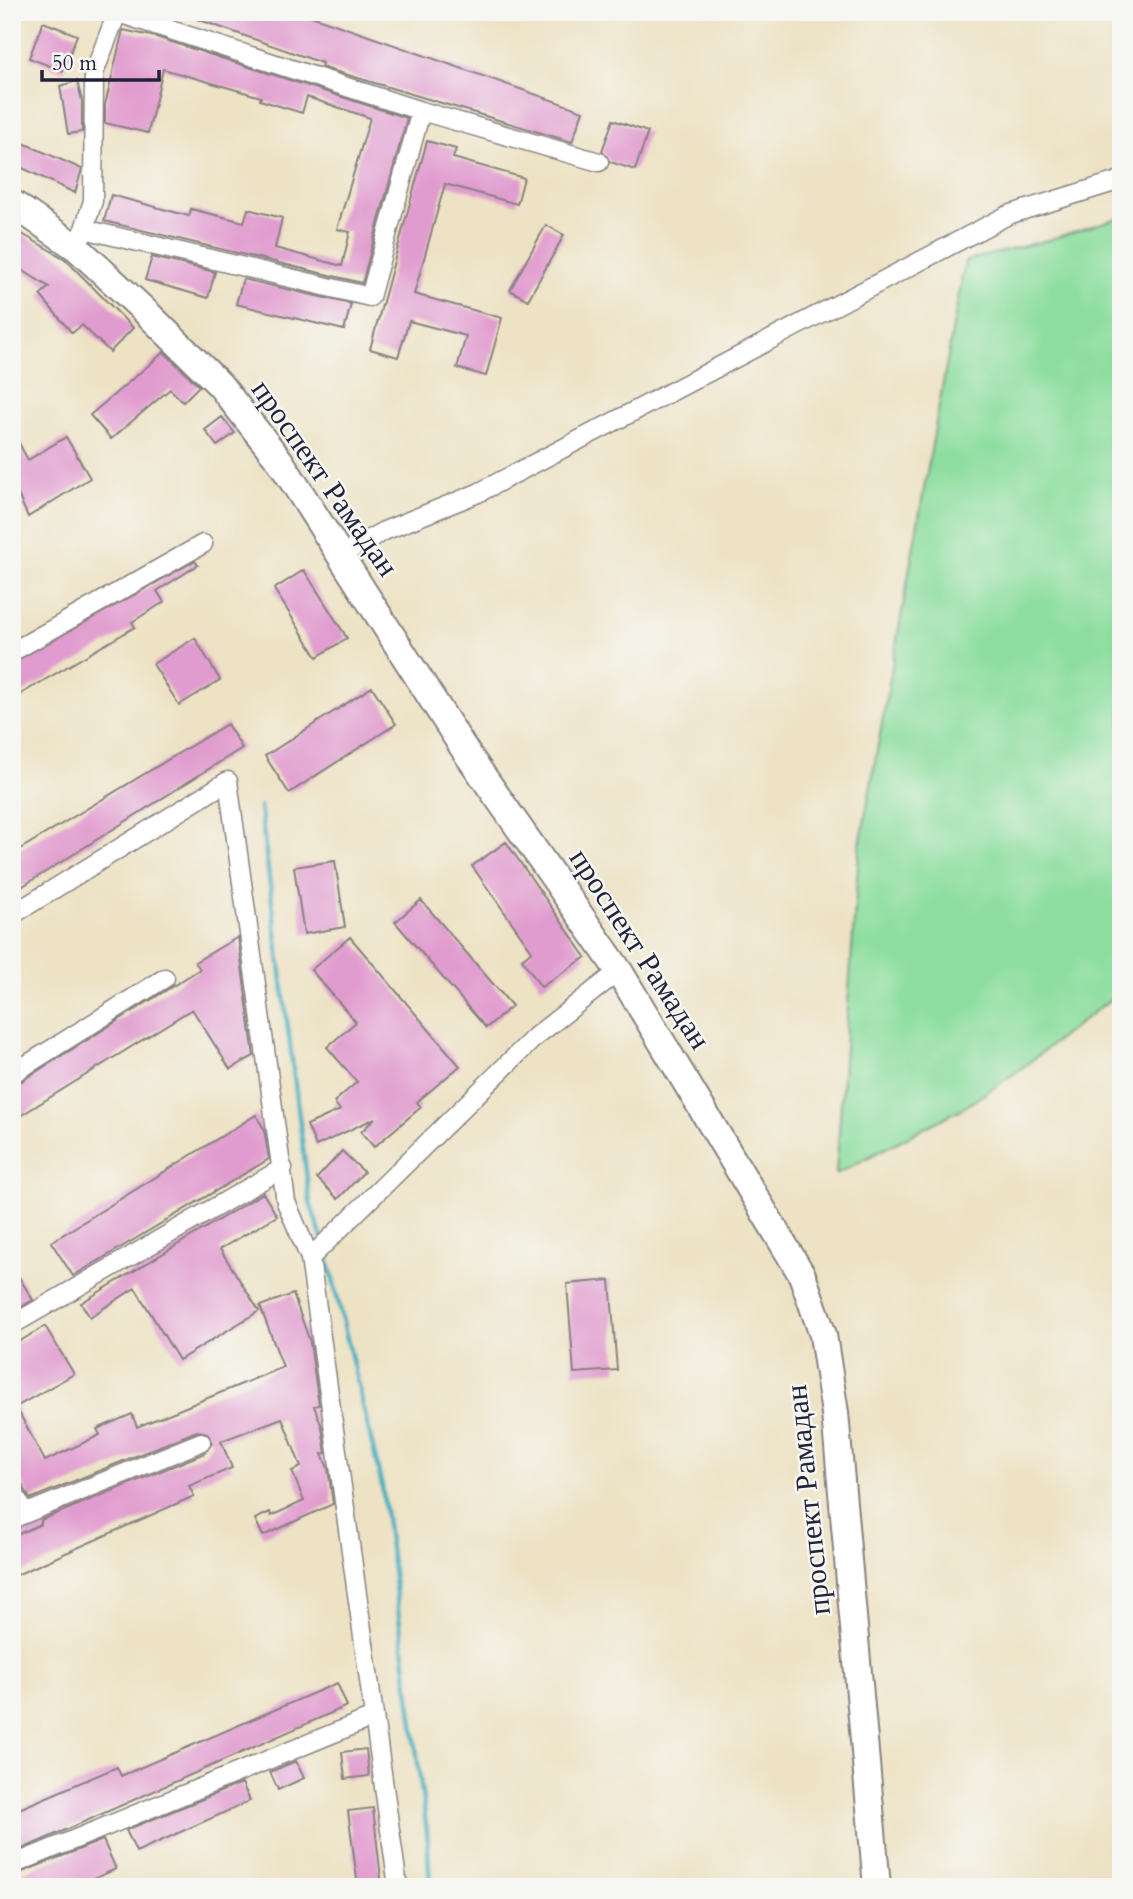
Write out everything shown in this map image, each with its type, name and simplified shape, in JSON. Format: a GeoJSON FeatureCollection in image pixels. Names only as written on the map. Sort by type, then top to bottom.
{"type":"FeatureCollection","features":[{"type":"Feature","properties":{"kind":"main road","name":"проспект Рамадан"},"geometry":{"type":"LineString","coordinates":[[12,203],[81,239],[220,385],[279,461],[466,752],[619,971],[772,1220],[802,1275],[817,1313],[837,1434],[877,1887]]}},
{"type":"Feature","properties":{"kind":"street"},"geometry":{"type":"LineString","coordinates":[[421,111],[370,297],[81,239],[93,201],[94,73],[116,13],[421,111],[599,162]]}},
{"type":"Feature","properties":{"kind":"street"},"geometry":{"type":"LineString","coordinates":[[340,555],[384,531],[478,494],[1008,215],[1121,180]]}},
{"type":"Feature","properties":{"kind":"street"},"geometry":{"type":"LineString","coordinates":[[12,652],[203,544]]}},
{"type":"Feature","properties":{"kind":"street"},"geometry":{"type":"LineString","coordinates":[[12,915],[228,781],[284,1168],[286,1202],[315,1253],[373,1717],[398,1887]]}},
{"type":"Feature","properties":{"kind":"street"},"geometry":{"type":"LineString","coordinates":[[315,1253],[536,1036],[619,971]]}},
{"type":"Feature","properties":{"kind":"street"},"geometry":{"type":"LineString","coordinates":[[12,1074],[165,978]]}},
{"type":"Feature","properties":{"kind":"street"},"geometry":{"type":"LineString","coordinates":[[12,1325],[284,1168]]}},
{"type":"Feature","properties":{"kind":"street"},"geometry":{"type":"LineString","coordinates":[[12,1490],[19,1516],[201,1442]]}},
{"type":"Feature","properties":{"kind":"street"},"geometry":{"type":"LineString","coordinates":[[12,1865],[373,1717]]}},
{"type":"Feature","properties":{"kind":"green space"},"geometry":{"type":"Polygon","coordinates":[[[1121,217],[1121,991],[1018,1071],[965,1107],[836,1174],[859,851],[965,261],[1048,240],[1121,217]]]}},
{"type":"Feature","properties":{"kind":"building"},"geometry":{"type":"Polygon","coordinates":[[[177,12],[300,12],[583,111],[572,142],[321,67],[322,63],[177,12]]]}},
{"type":"Feature","properties":{"kind":"building"},"geometry":{"type":"Polygon","coordinates":[[[43,22],[77,35],[63,71],[29,58],[43,22]]]}},
{"type":"Feature","properties":{"kind":"building"},"geometry":{"type":"Polygon","coordinates":[[[123,30],[156,37],[407,118],[362,283],[104,221],[111,195],[189,216],[191,209],[244,222],[248,209],[282,218],[275,248],[342,266],[350,232],[337,229],[370,118],[307,97],[302,113],[260,100],[261,97],[163,69],[148,133],[105,123],[105,105],[123,30]]]}},
{"type":"Feature","properties":{"kind":"building"},"geometry":{"type":"Polygon","coordinates":[[[77,81],[82,101],[82,132],[68,134],[60,86],[77,81]]]}},
{"type":"Feature","properties":{"kind":"building"},"geometry":{"type":"Polygon","coordinates":[[[613,120],[648,132],[635,170],[610,162],[602,151],[613,120]]]}},
{"type":"Feature","properties":{"kind":"building"},"geometry":{"type":"Polygon","coordinates":[[[12,138],[82,169],[75,193],[12,163],[12,138]]]}},
{"type":"Feature","properties":{"kind":"building"},"geometry":{"type":"Polygon","coordinates":[[[427,141],[456,149],[453,158],[524,178],[517,204],[445,184],[414,294],[502,318],[486,376],[457,368],[466,336],[409,321],[398,357],[370,349],[427,141]]]}},
{"type":"Feature","properties":{"kind":"building"},"geometry":{"type":"Polygon","coordinates":[[[546,225],[564,235],[528,300],[510,290],[546,225]]]}},
{"type":"Feature","properties":{"kind":"building"},"geometry":{"type":"Polygon","coordinates":[[[12,228],[65,259],[133,328],[110,352],[82,325],[72,333],[40,295],[49,287],[12,264],[12,228]]]}},
{"type":"Feature","properties":{"kind":"building"},"geometry":{"type":"Polygon","coordinates":[[[152,257],[215,272],[208,298],[145,280],[152,257]]]}},
{"type":"Feature","properties":{"kind":"building"},"geometry":{"type":"Polygon","coordinates":[[[243,279],[351,304],[344,330],[236,304],[243,279]]]}},
{"type":"Feature","properties":{"kind":"building"},"geometry":{"type":"Polygon","coordinates":[[[164,352],[199,386],[183,402],[170,389],[111,439],[90,415],[164,352]]]}},
{"type":"Feature","properties":{"kind":"building"},"geometry":{"type":"Polygon","coordinates":[[[222,417],[235,433],[217,446],[205,430],[222,417]]]}},
{"type":"Feature","properties":{"kind":"building"},"geometry":{"type":"Polygon","coordinates":[[[12,430],[28,460],[66,437],[90,478],[28,517],[12,481],[12,430]]]}},
{"type":"Feature","properties":{"kind":"building"},"geometry":{"type":"Polygon","coordinates":[[[195,561],[198,565],[157,591],[164,602],[132,622],[135,627],[12,699],[12,663],[195,561]]]}},
{"type":"Feature","properties":{"kind":"building"},"geometry":{"type":"Polygon","coordinates":[[[304,570],[347,638],[317,657],[274,589],[304,570]]]}},
{"type":"Feature","properties":{"kind":"building"},"geometry":{"type":"Polygon","coordinates":[[[195,638],[220,680],[179,705],[153,664],[195,638]]]}},
{"type":"Feature","properties":{"kind":"building"},"geometry":{"type":"Polygon","coordinates":[[[372,687],[396,724],[289,793],[265,756],[372,687]]]}},
{"type":"Feature","properties":{"kind":"building"},"geometry":{"type":"Polygon","coordinates":[[[227,724],[242,748],[12,893],[12,854],[227,724]]]}},
{"type":"Feature","properties":{"kind":"building"},"geometry":{"type":"Polygon","coordinates":[[[506,842],[586,957],[541,987],[522,959],[532,951],[472,866],[506,842]]]}},
{"type":"Feature","properties":{"kind":"building"},"geometry":{"type":"Polygon","coordinates":[[[335,861],[345,927],[304,934],[294,867],[335,861]]]}},
{"type":"Feature","properties":{"kind":"building"},"geometry":{"type":"Polygon","coordinates":[[[421,900],[512,1006],[486,1028],[395,922],[421,900]]]}},
{"type":"Feature","properties":{"kind":"building"},"geometry":{"type":"Polygon","coordinates":[[[238,937],[254,1056],[230,1069],[192,1009],[12,1121],[12,1087],[200,969],[195,962],[238,937]]]}},
{"type":"Feature","properties":{"kind":"building"},"geometry":{"type":"Polygon","coordinates":[[[350,937],[460,1066],[417,1102],[421,1107],[374,1147],[361,1132],[375,1118],[316,1146],[307,1125],[340,1110],[334,1102],[357,1082],[327,1047],[356,1022],[311,970],[350,937]]]}},
{"type":"Feature","properties":{"kind":"building"},"geometry":{"type":"Polygon","coordinates":[[[256,1115],[264,1129],[269,1159],[73,1276],[51,1242],[256,1115]]]}},
{"type":"Feature","properties":{"kind":"building"},"geometry":{"type":"Polygon","coordinates":[[[342,1151],[364,1172],[338,1199],[317,1178],[342,1151]]]}},
{"type":"Feature","properties":{"kind":"building"},"geometry":{"type":"Polygon","coordinates":[[[263,1193],[277,1216],[220,1249],[259,1311],[179,1360],[135,1288],[90,1317],[81,1303],[263,1193]]]}},
{"type":"Feature","properties":{"kind":"building"},"geometry":{"type":"Polygon","coordinates":[[[12,1266],[33,1300],[12,1312],[12,1266]]]}},
{"type":"Feature","properties":{"kind":"building"},"geometry":{"type":"Polygon","coordinates":[[[610,1280],[617,1370],[574,1373],[567,1284],[610,1280]]]}},
{"type":"Feature","properties":{"kind":"building"},"geometry":{"type":"Polygon","coordinates":[[[293,1294],[310,1342],[319,1405],[314,1406],[322,1427],[326,1453],[322,1454],[328,1468],[333,1504],[263,1536],[255,1519],[270,1512],[271,1516],[304,1501],[292,1471],[301,1467],[282,1418],[221,1441],[232,1468],[189,1486],[194,1496],[12,1577],[12,1537],[41,1524],[41,1520],[205,1453],[212,1443],[207,1433],[197,1431],[30,1499],[12,1465],[12,1346],[45,1326],[74,1374],[16,1407],[45,1461],[100,1435],[97,1429],[132,1414],[137,1427],[283,1367],[260,1306],[293,1294]]]}},
{"type":"Feature","properties":{"kind":"building"},"geometry":{"type":"Polygon","coordinates":[[[337,1683],[347,1706],[20,1850],[12,1833],[12,1812],[117,1767],[121,1776],[337,1683]]]}},
{"type":"Feature","properties":{"kind":"building"},"geometry":{"type":"Polygon","coordinates":[[[366,1749],[369,1776],[345,1779],[342,1752],[366,1749]]]}},
{"type":"Feature","properties":{"kind":"building"},"geometry":{"type":"Polygon","coordinates":[[[296,1761],[304,1778],[278,1790],[270,1772],[296,1761]]]}},
{"type":"Feature","properties":{"kind":"building"},"geometry":{"type":"Polygon","coordinates":[[[242,1783],[250,1801],[136,1852],[126,1830],[242,1783]]]}},
{"type":"Feature","properties":{"kind":"building"},"geometry":{"type":"Polygon","coordinates":[[[373,1808],[382,1887],[358,1887],[348,1811],[373,1808]]]}},
{"type":"Feature","properties":{"kind":"building"},"geometry":{"type":"Polygon","coordinates":[[[103,1840],[116,1869],[75,1887],[12,1887],[12,1876],[103,1840]]]}},
{"type":"Feature","properties":{"kind":"waterway"},"geometry":{"type":"LineString","coordinates":[[260,806],[310,1203],[322,1238]]}},
{"type":"Feature","properties":{"kind":"waterway"},"geometry":{"type":"LineString","coordinates":[[326,1250],[382,1486],[427,1832],[430,1887]]}}]}
